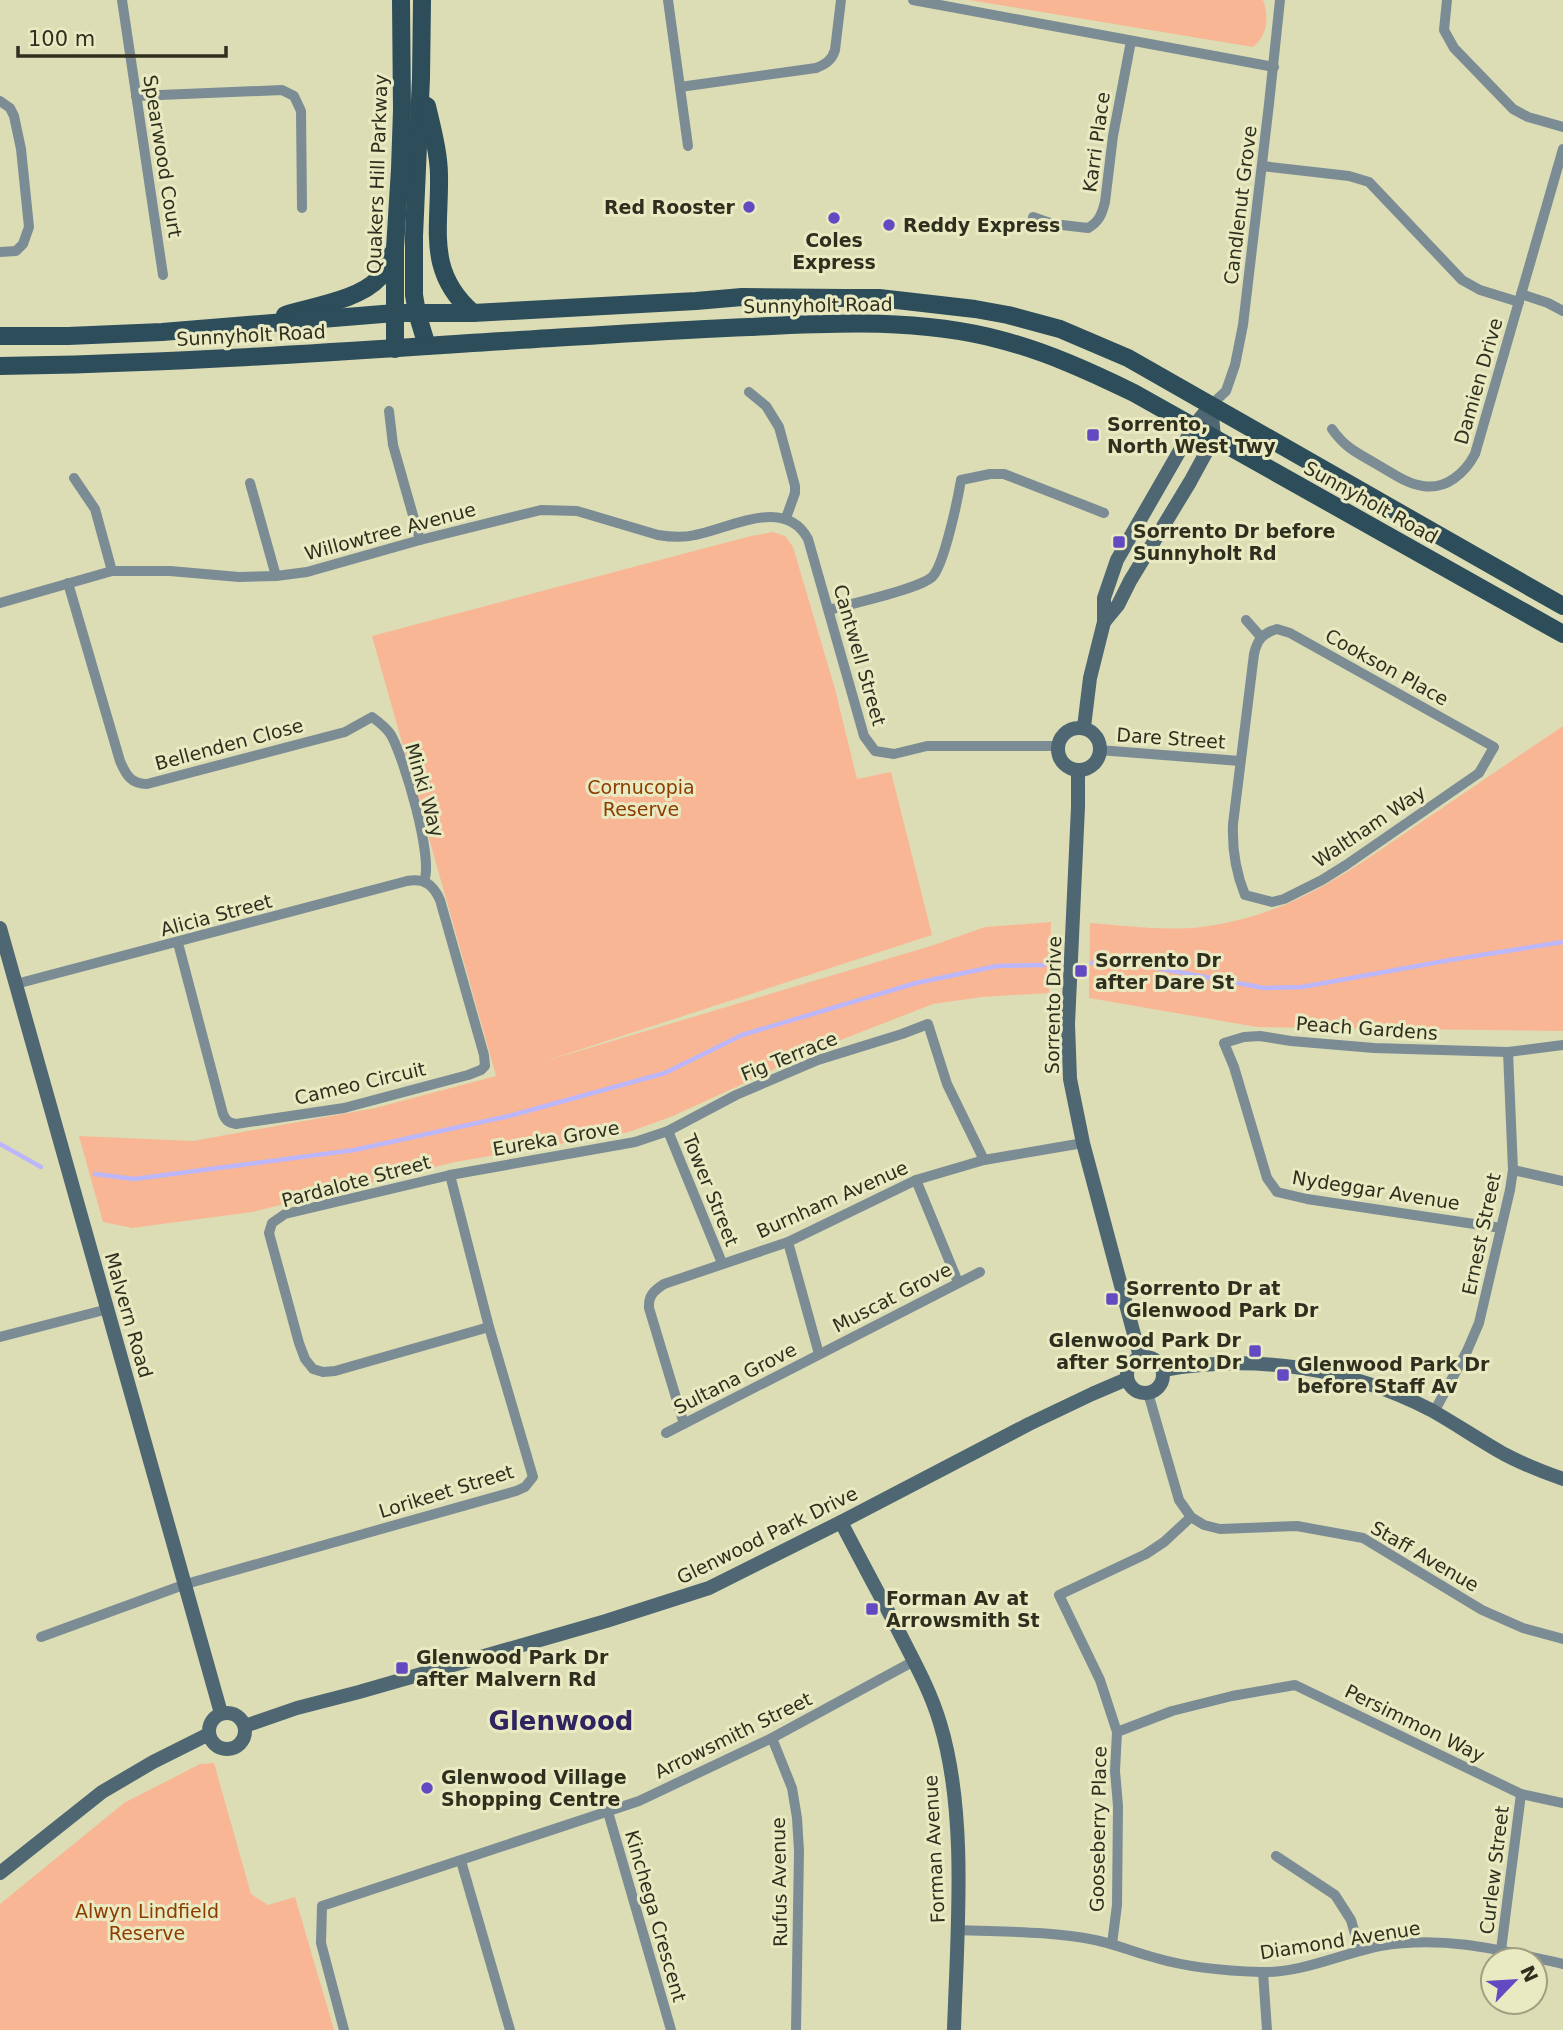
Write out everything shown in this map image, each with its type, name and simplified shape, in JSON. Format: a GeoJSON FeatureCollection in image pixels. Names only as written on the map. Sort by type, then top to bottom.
{"type":"FeatureCollection","features":[{"type":"Feature","properties":{"kind":"main road","name":"Quakers Hill Parkway"},"geometry":{"type":"LineString","coordinates":[[395,349],[395,248],[401,157],[401,0]]}},
{"type":"Feature","properties":{"kind":"main road","name":"Quakers Hill Parkway"},"geometry":{"type":"LineString","coordinates":[[422,0],[414,295],[427,346]]}},
{"type":"Feature","properties":{"kind":"main road"},"geometry":{"type":"LineString","coordinates":[[421,78],[439,174],[436,230],[438,246],[449,284],[459,300],[473,313]]}},
{"type":"Feature","properties":{"kind":"main road"},"geometry":{"type":"LineString","coordinates":[[248,326],[356,294],[381,277],[395,248]]}},
{"type":"Feature","properties":{"kind":"main road","name":"Sunnyholt Road"},"geometry":{"type":"LineString","coordinates":[[0,336],[81,335],[248,326],[395,313],[473,313],[742,297],[879,298],[975,309],[1060,329],[1151,370],[1563,606]]}},
{"type":"Feature","properties":{"kind":"main road","name":"Sunnyholt Road"},"geometry":{"type":"LineString","coordinates":[[0,366],[148,362],[801,324],[899,324],[934,327],[1000,339],[1034,349],[1094,373],[1194,426],[1563,634]]}},
{"type":"Feature","properties":{"kind":"street","name":"Spearwood Court"},"geometry":{"type":"LineString","coordinates":[[122,0],[163,275]]}},
{"type":"Feature","properties":{"kind":"street"},"geometry":{"type":"LineString","coordinates":[[668,0],[688,146]]}},
{"type":"Feature","properties":{"kind":"street"},"geometry":{"type":"LineString","coordinates":[[680,87],[816,68],[827,63],[835,50],[841,0]]}},
{"type":"Feature","properties":{"kind":"street"},"geometry":{"type":"LineString","coordinates":[[913,0],[1274,67]]}},
{"type":"Feature","properties":{"kind":"street","name":"Candlenut Grove"},"geometry":{"type":"LineString","coordinates":[[1211,405],[1226,391],[1243,325],[1280,0]]}},
{"type":"Feature","properties":{"kind":"street"},"geometry":{"type":"LineString","coordinates":[[1447,0],[1444,30],[1454,48],[1513,109],[1528,117],[1563,127]]}},
{"type":"Feature","properties":{"kind":"street","name":"Karri Place"},"geometry":{"type":"LineString","coordinates":[[1033,216],[1053,223],[1088,228],[1102,213],[1130,41]]}},
{"type":"Feature","properties":{"kind":"street"},"geometry":{"type":"LineString","coordinates":[[136,96],[282,90],[294,96],[301,111],[302,208]]}},
{"type":"Feature","properties":{"kind":"street"},"geometry":{"type":"LineString","coordinates":[[0,101],[10,108],[14,116],[29,227],[23,244],[16,251],[0,252]]}},
{"type":"Feature","properties":{"kind":"street","name":"Damien Drive"},"geometry":{"type":"LineString","coordinates":[[1332,429],[1343,445],[1408,482],[1424,487],[1454,480],[1468,468],[1475,454],[1563,149]]}},
{"type":"Feature","properties":{"kind":"street"},"geometry":{"type":"LineString","coordinates":[[1262,166],[1349,176],[1369,182],[1462,279],[1480,290],[1548,303],[1563,312]]}},
{"type":"Feature","properties":{"kind":"street"},"geometry":{"type":"LineString","coordinates":[[749,392],[770,411],[779,427],[795,486],[786,518]]}},
{"type":"Feature","properties":{"kind":"street"},"geometry":{"type":"LineString","coordinates":[[1084,727],[1090,678],[1104,622],[1104,598],[1116,560],[1194,426],[1211,405]]}},
{"type":"Feature","properties":{"kind":"street"},"geometry":{"type":"LineString","coordinates":[[1104,622],[1118,605],[1213,438],[1211,405]]}},
{"type":"Feature","properties":{"kind":"street"},"geometry":{"type":"LineString","coordinates":[[389,411],[393,445],[420,540]]}},
{"type":"Feature","properties":{"kind":"street"},"geometry":{"type":"LineString","coordinates":[[830,610],[920,584],[935,575],[956,511],[961,480],[1003,474],[1104,513]]}},
{"type":"Feature","properties":{"kind":"street"},"geometry":{"type":"LineString","coordinates":[[74,478],[95,509],[112,571]]}},
{"type":"Feature","properties":{"kind":"street"},"geometry":{"type":"LineString","coordinates":[[250,483],[276,576]]}},
{"type":"Feature","properties":{"kind":"street","name":"Willowtree Avenue"},"geometry":{"type":"LineString","coordinates":[[0,603],[112,571],[141,569],[239,577],[307,572],[541,510],[577,511],[671,537],[696,535],[763,517],[786,518]]}},
{"type":"Feature","properties":{"kind":"street","name":"Cantwell Street"},"geometry":{"type":"LineString","coordinates":[[786,518],[799,525],[808,539],[864,736],[874,751],[894,754],[927,746],[1058,746]]}},
{"type":"Feature","properties":{"kind":"street","name":"Bellenden Close"},"geometry":{"type":"LineString","coordinates":[[68,583],[120,761],[131,780],[139,784],[345,732],[372,717]]}},
{"type":"Feature","properties":{"kind":"street"},"geometry":{"type":"LineString","coordinates":[[1240,761],[1254,654],[1261,637],[1246,620]]}},
{"type":"Feature","properties":{"kind":"street","name":"Cookson Place"},"geometry":{"type":"LineString","coordinates":[[1261,637],[1277,629],[1290,633],[1494,747]]}},
{"type":"Feature","properties":{"kind":"street","name":"Minki Way"},"geometry":{"type":"LineString","coordinates":[[372,717],[389,732],[405,773],[426,860],[427,875],[424,881]]}},
{"type":"Feature","properties":{"kind":"street"},"geometry":{"type":"LineString","coordinates":[[1084,727],[1096,736],[1100,750],[1092,765],[1078,771],[1061,761],[1058,746],[1060,739],[1068,731],[1084,727]]}},
{"type":"Feature","properties":{"kind":"street","name":"Waltham Way"},"geometry":{"type":"LineString","coordinates":[[1240,761],[1232,844],[1235,870],[1245,895],[1272,902],[1322,880],[1479,773],[1494,747]]}},
{"type":"Feature","properties":{"kind":"street","name":"Dare Street"},"geometry":{"type":"LineString","coordinates":[[1100,750],[1240,761]]}},
{"type":"Feature","properties":{"kind":"street","name":"Sorrento Drive"},"geometry":{"type":"LineString","coordinates":[[1078,771],[1068,1041],[1071,1086],[1083,1143],[1140,1357]]}},
{"type":"Feature","properties":{"kind":"street","name":"Alicia Street"},"geometry":{"type":"LineString","coordinates":[[16,985],[407,881],[424,881]]}},
{"type":"Feature","properties":{"kind":"street","name":"Cameo Circuit"},"geometry":{"type":"LineString","coordinates":[[178,943],[226,1121],[236,1124],[344,1108],[468,1075],[485,1066],[440,900],[431,885],[424,881]]}},
{"type":"Feature","properties":{"kind":"street","name":"Malvern Road"},"geometry":{"type":"LineString","coordinates":[[0,928],[221,1713]]}},
{"type":"Feature","properties":{"kind":"street","name":"Fig Terrace"},"geometry":{"type":"LineString","coordinates":[[668,1131],[736,1095],[818,1060],[928,1024],[947,1084],[984,1160]]}},
{"type":"Feature","properties":{"kind":"street","name":"Peach Gardens"},"geometry":{"type":"LineString","coordinates":[[1224,1043],[1260,1036],[1374,1048],[1508,1052],[1563,1045]]}},
{"type":"Feature","properties":{"kind":"street","name":"Nydeggar Avenue"},"geometry":{"type":"LineString","coordinates":[[1224,1043],[1234,1067],[1267,1178],[1277,1192],[1307,1199],[1502,1228]]}},
{"type":"Feature","properties":{"kind":"street","name":"Ernest Street"},"geometry":{"type":"LineString","coordinates":[[1434,1412],[1479,1323],[1502,1228],[1513,1170],[1508,1052]]}},
{"type":"Feature","properties":{"kind":"street","name":"Eureka Grove"},"geometry":{"type":"LineString","coordinates":[[450,1175],[635,1142],[668,1131]]}},
{"type":"Feature","properties":{"kind":"street","name":"Tower Street"},"geometry":{"type":"LineString","coordinates":[[668,1131],[722,1263]]}},
{"type":"Feature","properties":{"kind":"street","name":"Burnham Avenue"},"geometry":{"type":"LineString","coordinates":[[684,1424],[650,1318],[648,1299],[664,1283],[788,1242],[916,1181],[984,1160],[1083,1143]]}},
{"type":"Feature","properties":{"kind":"street"},"geometry":{"type":"LineString","coordinates":[[1513,1170],[1563,1181]]}},
{"type":"Feature","properties":{"kind":"street","name":"Pardalote Street"},"geometry":{"type":"LineString","coordinates":[[450,1175],[285,1214],[272,1223],[269,1233],[272,1245],[299,1343],[305,1359],[313,1369],[334,1371],[489,1327]]}},
{"type":"Feature","properties":{"kind":"street","name":"Lorikeet Street"},"geometry":{"type":"LineString","coordinates":[[186,1584],[516,1491],[525,1487],[533,1477],[489,1327],[450,1175]]}},
{"type":"Feature","properties":{"kind":"street"},"geometry":{"type":"LineString","coordinates":[[916,1181],[958,1282]]}},
{"type":"Feature","properties":{"kind":"street"},"geometry":{"type":"LineString","coordinates":[[788,1242],[819,1354]]}},
{"type":"Feature","properties":{"kind":"street","name":"Muscat Grove"},"geometry":{"type":"LineString","coordinates":[[819,1354],[980,1272]]}},
{"type":"Feature","properties":{"kind":"street"},"geometry":{"type":"LineString","coordinates":[[0,1337],[108,1309]]}},
{"type":"Feature","properties":{"kind":"street","name":"Sultana Grove"},"geometry":{"type":"LineString","coordinates":[[666,1433],[819,1354]]}},
{"type":"Feature","properties":{"kind":"street"},"geometry":{"type":"LineString","coordinates":[[1140,1357],[1153,1358],[1160,1363],[1163,1370],[1164,1377],[1160,1386],[1148,1393],[1137,1392],[1127,1379],[1129,1366],[1140,1357]]}},
{"type":"Feature","properties":{"kind":"street"},"geometry":{"type":"LineString","coordinates":[[1163,1370],[1208,1363],[1275,1364],[1305,1367],[1364,1382],[1434,1412],[1507,1455],[1563,1479]]}},
{"type":"Feature","properties":{"kind":"street","name":"Glenwood Park Drive"},"geometry":{"type":"LineString","coordinates":[[245,1726],[297,1708],[691,1595],[841,1522],[1029,1424],[1127,1379]]}},
{"type":"Feature","properties":{"kind":"street"},"geometry":{"type":"LineString","coordinates":[[1117,1732],[1100,1680],[1059,1595],[1146,1555],[1191,1517],[1179,1500],[1148,1393]]}},
{"type":"Feature","properties":{"kind":"street","name":"Staff Avenue"},"geometry":{"type":"LineString","coordinates":[[1191,1517],[1204,1525],[1220,1529],[1297,1526],[1363,1538],[1482,1610],[1523,1628],[1563,1639]]}},
{"type":"Feature","properties":{"kind":"street","name":"Forman Avenue"},"geometry":{"type":"LineString","coordinates":[[841,1522],[914,1661],[939,1720],[951,1769],[958,1841],[954,2030]]}},
{"type":"Feature","properties":{"kind":"street"},"geometry":{"type":"LineString","coordinates":[[41,1637],[186,1584]]}},
{"type":"Feature","properties":{"kind":"street","name":"Arrowsmith Street"},"geometry":{"type":"LineString","coordinates":[[344,2030],[321,1943],[322,1906],[639,1801],[772,1738],[914,1661]]}},
{"type":"Feature","properties":{"kind":"street","name":"Gooseberry Place"},"geometry":{"type":"LineString","coordinates":[[1112,1944],[1117,1905],[1117,1732],[1172,1711],[1232,1696],[1295,1685]]}},
{"type":"Feature","properties":{"kind":"street","name":"Persimmon Way"},"geometry":{"type":"LineString","coordinates":[[1295,1685],[1521,1794],[1563,1803]]}},
{"type":"Feature","properties":{"kind":"street"},"geometry":{"type":"LineString","coordinates":[[221,1713],[233,1713],[245,1726],[241,1743],[230,1749],[219,1747],[209,1734],[213,1719],[221,1713]]}},
{"type":"Feature","properties":{"kind":"street"},"geometry":{"type":"LineString","coordinates":[[0,1873],[102,1792],[209,1734]]}},
{"type":"Feature","properties":{"kind":"street","name":"Rufus Avenue"},"geometry":{"type":"LineString","coordinates":[[772,1738],[792,1788],[797,1818],[799,1851],[796,2030]]}},
{"type":"Feature","properties":{"kind":"street","name":"Curlew Street"},"geometry":{"type":"LineString","coordinates":[[1502,1946],[1521,1794]]}},
{"type":"Feature","properties":{"kind":"street","name":"Kinchega Crescent"},"geometry":{"type":"LineString","coordinates":[[608,1812],[671,2030]]}},
{"type":"Feature","properties":{"kind":"street"},"geometry":{"type":"LineString","coordinates":[[1276,1856],[1335,1895],[1351,1920],[1360,1951]]}},
{"type":"Feature","properties":{"kind":"street"},"geometry":{"type":"LineString","coordinates":[[461,1861],[510,2030]]}},
{"type":"Feature","properties":{"kind":"street","name":"Diamond Avenue"},"geometry":{"type":"LineString","coordinates":[[957,1930],[1075,1937],[1112,1944],[1180,1965],[1264,1972],[1307,1966],[1391,1945],[1430,1942],[1482,1946]]}},
{"type":"Feature","properties":{"kind":"street"},"geometry":{"type":"LineString","coordinates":[[1264,1972],[1267,2030]]}},
{"type":"Feature","properties":{"kind":"green space"},"geometry":{"type":"Polygon","coordinates":[[[969,0],[1263,0],[1266,19],[1262,37],[1253,47],[969,0]]]}},
{"type":"Feature","properties":{"kind":"green space","name":"Cornucopia Reserve"},"geometry":{"type":"Polygon","coordinates":[[[773,532],[785,536],[793,547],[835,689],[857,779],[891,772],[932,935],[542,1062],[934,945],[985,927],[1051,922],[1049,993],[982,997],[933,1004],[820,1048],[673,1116],[629,1132],[455,1162],[252,1212],[132,1228],[103,1222],[79,1136],[193,1141],[375,1108],[496,1076],[372,636],[773,532]]]}},
{"type":"Feature","properties":{"kind":"green space"},"geometry":{"type":"Polygon","coordinates":[[[1563,726],[1563,1031],[1257,1027],[1089,998],[1090,923],[1160,928],[1202,927],[1263,913],[1290,902],[1366,860],[1563,726]]]}},
{"type":"Feature","properties":{"kind":"green space","name":"Alwyn Lindfield Reserve"},"geometry":{"type":"Polygon","coordinates":[[[214,1763],[251,1894],[268,1905],[295,1897],[334,2030],[0,2030],[0,1904],[124,1803],[200,1764],[214,1763]]]}},
{"type":"Feature","properties":{"kind":"waterway"},"geometry":{"type":"LineString","coordinates":[[1092,963],[1125,962],[1264,988],[1302,987],[1563,942]]}},
{"type":"Feature","properties":{"kind":"waterway"},"geometry":{"type":"LineString","coordinates":[[95,1174],[134,1179],[354,1150],[509,1116],[665,1073],[742,1035],[916,983],[997,966],[1044,965]]}},
{"type":"Feature","properties":{"kind":"waterway"},"geometry":{"type":"LineString","coordinates":[[0,1144],[41,1167]]}},
{"type":"Feature","properties":{"kind":"place","name":"Red Rooster"},"geometry":{"type":"Point","coordinates":[749,207]}},
{"type":"Feature","properties":{"kind":"place","name":"Coles Express"},"geometry":{"type":"Point","coordinates":[834,218]}},
{"type":"Feature","properties":{"kind":"place","name":"Reddy Express"},"geometry":{"type":"Point","coordinates":[889,225]}},
{"type":"Feature","properties":{"kind":"place","name":"Sorrento, North West Twy"},"geometry":{"type":"Point","coordinates":[1093,435]}},
{"type":"Feature","properties":{"kind":"place","name":"Sorrento Dr before Sunnyholt Rd"},"geometry":{"type":"Point","coordinates":[1119,542]}},
{"type":"Feature","properties":{"kind":"place","name":"Sorrento Dr after Dare St"},"geometry":{"type":"Point","coordinates":[1081,971]}},
{"type":"Feature","properties":{"kind":"place","name":"Sorrento Dr at Glenwood Park Dr"},"geometry":{"type":"Point","coordinates":[1112,1299]}},
{"type":"Feature","properties":{"kind":"place","name":"Glenwood Park Dr after Sorrento Dr"},"geometry":{"type":"Point","coordinates":[1255,1351]}},
{"type":"Feature","properties":{"kind":"place","name":"Glenwood Park Dr before Staff Av"},"geometry":{"type":"Point","coordinates":[1283,1375]}},
{"type":"Feature","properties":{"kind":"place","name":"Forman Av at Arrowsmith St"},"geometry":{"type":"Point","coordinates":[872,1609]}},
{"type":"Feature","properties":{"kind":"place","name":"Glenwood Park Dr after Malvern Rd"},"geometry":{"type":"Point","coordinates":[402,1668]}},
{"type":"Feature","properties":{"kind":"place","name":"Glenwood Village Shopping Centre"},"geometry":{"type":"Point","coordinates":[427,1788]}},
{"type":"Feature","properties":{"kind":"district","name":"Glenwood"},"geometry":{"type":"Point","coordinates":[561,1721]}}]}
